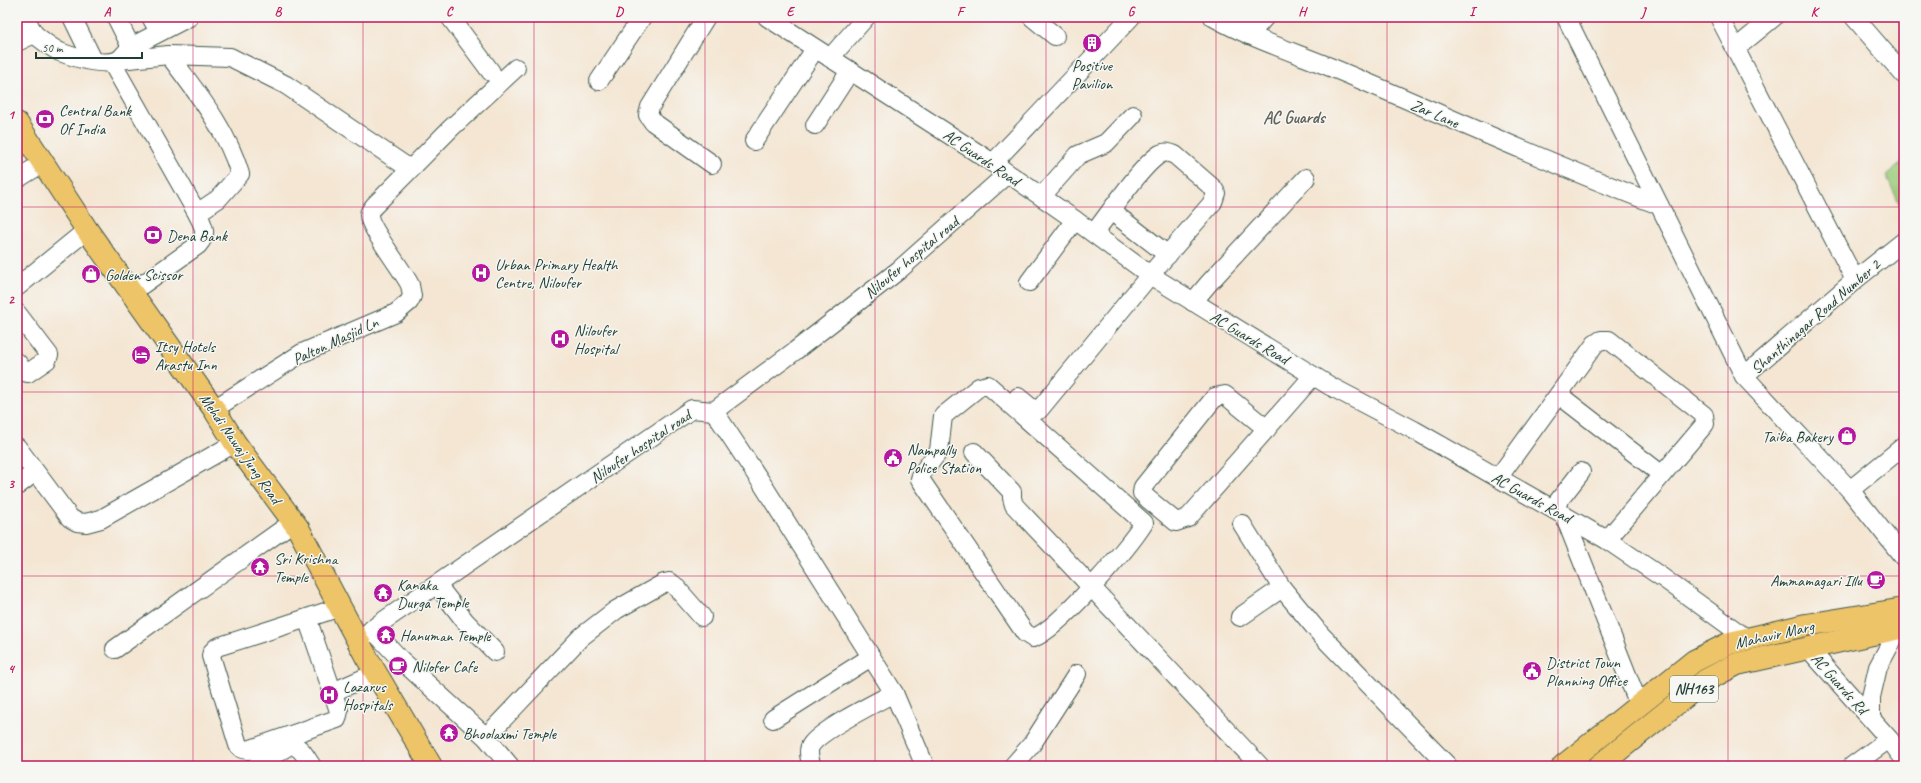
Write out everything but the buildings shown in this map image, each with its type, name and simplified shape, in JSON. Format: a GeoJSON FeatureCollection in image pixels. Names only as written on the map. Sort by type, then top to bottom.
{"type":"FeatureCollection","features":[{"type":"Feature","properties":{"kind":"main road","name":"Mehdi Nawaj Jung Road"},"geometry":{"type":"LineString","coordinates":[[17,123],[87,230],[214,409],[235,443],[293,522],[340,607],[365,635],[376,673],[431,766]]}},
{"type":"Feature","properties":{"kind":"main road","name":"Mahavir Marg"},"geometry":{"type":"LineString","coordinates":[[1563,766],[1694,661],[1730,642],[1746,638],[1902,621]]}},
{"type":"Feature","properties":{"kind":"main road","name":"Mahavir Marg"},"geometry":{"type":"LineString","coordinates":[[1600,766],[1706,680],[1737,664],[1808,648],[1902,621]]}},
{"type":"Feature","properties":{"kind":"street"},"geometry":{"type":"LineString","coordinates":[[25,17],[34,34],[61,52],[93,60],[115,61],[169,55],[230,57],[252,67],[286,86],[410,169]]}},
{"type":"Feature","properties":{"kind":"street"},"geometry":{"type":"LineString","coordinates":[[72,17],[93,60]]}},
{"type":"Feature","properties":{"kind":"street"},"geometry":{"type":"LineString","coordinates":[[116,17],[131,47]]}},
{"type":"Feature","properties":{"kind":"street"},"geometry":{"type":"LineString","coordinates":[[450,17],[491,72]]}},
{"type":"Feature","properties":{"kind":"street"},"geometry":{"type":"LineString","coordinates":[[599,81],[642,17]]}},
{"type":"Feature","properties":{"kind":"street"},"geometry":{"type":"LineString","coordinates":[[706,17],[650,107],[648,115],[653,122],[712,164]]}},
{"type":"Feature","properties":{"kind":"street","name":"AC Guards Road"},"geometry":{"type":"LineString","coordinates":[[767,17],[1042,196],[1150,275],[1314,376],[1559,511],[1607,540],[1664,578],[1746,638]]}},
{"type":"Feature","properties":{"kind":"street"},"geometry":{"type":"LineString","coordinates":[[754,141],[822,54],[866,17]]}},
{"type":"Feature","properties":{"kind":"street"},"geometry":{"type":"LineString","coordinates":[[1032,17],[1055,36]]}},
{"type":"Feature","properties":{"kind":"street"},"geometry":{"type":"LineString","coordinates":[[993,163],[1131,17]]}},
{"type":"Feature","properties":{"kind":"street","name":"Zar Lane"},"geometry":{"type":"LineString","coordinates":[[1213,17],[1249,35],[1335,69],[1602,184],[1659,205]]}},
{"type":"Feature","properties":{"kind":"street"},"geometry":{"type":"LineString","coordinates":[[1249,35],[1265,17]]}},
{"type":"Feature","properties":{"kind":"street"},"geometry":{"type":"LineString","coordinates":[[1566,17],[1744,376],[1850,490],[1904,558]]}},
{"type":"Feature","properties":{"kind":"street"},"geometry":{"type":"LineString","coordinates":[[1719,17],[1855,280]]}},
{"type":"Feature","properties":{"kind":"street"},"geometry":{"type":"LineString","coordinates":[[1735,49],[1774,17]]}},
{"type":"Feature","properties":{"kind":"street"},"geometry":{"type":"LineString","coordinates":[[115,61],[155,24],[182,18]]}},
{"type":"Feature","properties":{"kind":"street"},"geometry":{"type":"LineString","coordinates":[[1860,19],[1904,76]]}},
{"type":"Feature","properties":{"kind":"street"},"geometry":{"type":"LineString","coordinates":[[17,42],[34,34]]}},
{"type":"Feature","properties":{"kind":"street"},"geometry":{"type":"LineString","coordinates":[[169,55],[218,123],[240,174],[218,199],[197,213]]}},
{"type":"Feature","properties":{"kind":"street"},"geometry":{"type":"LineString","coordinates":[[115,61],[205,230],[204,238],[198,245],[132,292]]}},
{"type":"Feature","properties":{"kind":"street","name":"Palton Masjid Ln"},"geometry":{"type":"LineString","coordinates":[[214,409],[302,353],[374,322],[404,307],[412,296],[410,284],[374,227],[370,219],[370,212],[410,169],[516,68]]}},
{"type":"Feature","properties":{"kind":"street"},"geometry":{"type":"LineString","coordinates":[[815,125],[850,71]]}},
{"type":"Feature","properties":{"kind":"street"},"geometry":{"type":"LineString","coordinates":[[1042,196],[1078,155],[1106,143],[1133,115]]}},
{"type":"Feature","properties":{"kind":"street"},"geometry":{"type":"LineString","coordinates":[[994,377],[1035,411],[1040,410],[1150,275],[1214,202],[1216,193],[1213,188],[1175,155],[1168,152],[1161,154],[1150,163],[1094,233]]}},
{"type":"Feature","properties":{"kind":"street"},"geometry":{"type":"LineString","coordinates":[[17,179],[43,163]]}},
{"type":"Feature","properties":{"kind":"street","name":"Niloufer hospital road"},"geometry":{"type":"LineString","coordinates":[[365,635],[692,409],[714,411],[795,351],[899,270],[1007,174]]}},
{"type":"Feature","properties":{"kind":"street"},"geometry":{"type":"LineString","coordinates":[[1193,302],[1306,178]]}},
{"type":"Feature","properties":{"kind":"street"},"geometry":{"type":"LineString","coordinates":[[1111,211],[1168,255]]}},
{"type":"Feature","properties":{"kind":"street"},"geometry":{"type":"LineString","coordinates":[[1029,282],[1075,220]]}},
{"type":"Feature","properties":{"kind":"street"},"geometry":{"type":"LineString","coordinates":[[17,287],[87,230]]}},
{"type":"Feature","properties":{"kind":"street","name":"Shanthinagar Road Number 2"},"geometry":{"type":"LineString","coordinates":[[1744,376],[1855,280],[1904,241]]}},
{"type":"Feature","properties":{"kind":"street"},"geometry":{"type":"LineString","coordinates":[[17,313],[49,355],[47,360],[28,374],[24,372],[17,362]]}},
{"type":"Feature","properties":{"kind":"street"},"geometry":{"type":"LineString","coordinates":[[1498,478],[1595,344],[1601,340],[1609,340],[1706,418],[1705,424],[1661,474],[1607,540]]}},
{"type":"Feature","properties":{"kind":"street"},"geometry":{"type":"LineString","coordinates":[[1267,429],[1225,395],[1215,397],[1143,487],[1142,493],[1176,522],[1183,521],[1188,518],[1267,429],[1314,376]]}},
{"type":"Feature","properties":{"kind":"street"},"geometry":{"type":"LineString","coordinates":[[988,385],[1144,523],[1092,587],[1047,631],[1033,638],[1025,633],[922,484],[920,479],[922,473],[940,451],[943,416],[979,388],[988,385]]}},
{"type":"Feature","properties":{"kind":"street"},"geometry":{"type":"LineString","coordinates":[[1559,395],[1661,474]]}},
{"type":"Feature","properties":{"kind":"street"},"geometry":{"type":"LineString","coordinates":[[714,411],[763,484],[894,693],[925,766]]}},
{"type":"Feature","properties":{"kind":"street"},"geometry":{"type":"LineString","coordinates":[[17,447],[70,518],[76,522],[86,523],[118,511],[235,443]]}},
{"type":"Feature","properties":{"kind":"street"},"geometry":{"type":"LineString","coordinates":[[1850,490],[1904,446]]}},
{"type":"Feature","properties":{"kind":"street"},"geometry":{"type":"LineString","coordinates":[[974,452],[1012,492],[1014,505],[1260,766]]}},
{"type":"Feature","properties":{"kind":"street"},"geometry":{"type":"LineString","coordinates":[[17,486],[35,472]]}},
{"type":"Feature","properties":{"kind":"street"},"geometry":{"type":"LineString","coordinates":[[1581,472],[1559,511],[1639,705]]}},
{"type":"Feature","properties":{"kind":"street"},"geometry":{"type":"LineString","coordinates":[[114,649],[293,522]]}},
{"type":"Feature","properties":{"kind":"street"},"geometry":{"type":"LineString","coordinates":[[1242,524],[1282,588],[1321,635],[1415,730],[1448,766]]}},
{"type":"Feature","properties":{"kind":"street"},"geometry":{"type":"LineString","coordinates":[[486,737],[581,637],[616,610],[664,583],[669,582],[674,585],[702,617]]}},
{"type":"Feature","properties":{"kind":"street"},"geometry":{"type":"LineString","coordinates":[[437,585],[465,621],[495,652]]}},
{"type":"Feature","properties":{"kind":"street"},"geometry":{"type":"LineString","coordinates":[[1240,617],[1282,588]]}},
{"type":"Feature","properties":{"kind":"street"},"geometry":{"type":"LineString","coordinates":[[307,618],[339,711],[337,719],[334,722],[248,750],[242,749],[238,745],[211,656],[212,652],[217,647],[340,607]]}},
{"type":"Feature","properties":{"kind":"street","name":"AC Guards Rd"},"geometry":{"type":"LineString","coordinates":[[1870,718],[1871,697],[1878,667],[1902,621]]}},
{"type":"Feature","properties":{"kind":"street"},"geometry":{"type":"LineString","coordinates":[[365,635],[401,660],[486,737],[510,766]]}},
{"type":"Feature","properties":{"kind":"street","name":"AC Guards Rd"},"geometry":{"type":"LineString","coordinates":[[1808,648],[1870,718]]}},
{"type":"Feature","properties":{"kind":"street"},"geometry":{"type":"LineString","coordinates":[[773,719],[871,657]]}},
{"type":"Feature","properties":{"kind":"street"},"geometry":{"type":"LineString","coordinates":[[333,692],[376,673]]}},
{"type":"Feature","properties":{"kind":"street"},"geometry":{"type":"LineString","coordinates":[[1013,766],[1032,744],[1077,674]]}},
{"type":"Feature","properties":{"kind":"street"},"geometry":{"type":"LineString","coordinates":[[812,766],[809,752],[810,746],[825,733],[894,693]]}},
{"type":"Feature","properties":{"kind":"street"},"geometry":{"type":"LineString","coordinates":[[1870,718],[1889,739],[1904,759]]}},
{"type":"Feature","properties":{"kind":"street"},"geometry":{"type":"LineString","coordinates":[[1852,766],[1889,739]]}},
{"type":"Feature","properties":{"kind":"street"},"geometry":{"type":"LineString","coordinates":[[256,766],[290,745],[295,745],[312,766]]}},
{"type":"Feature","properties":{"kind":"green space"},"geometry":{"type":"Polygon","coordinates":[[[1904,161],[1904,213],[1886,176],[1904,161]]]}},
{"type":"Feature","properties":{"kind":"place","name":"Positive Pavilion"},"geometry":{"type":"Point","coordinates":[1092,43]}},
{"type":"Feature","properties":{"kind":"place","name":"Central Bank Of India"},"geometry":{"type":"Point","coordinates":[45,119]}},
{"type":"Feature","properties":{"kind":"place","name":"Dena Bank"},"geometry":{"type":"Point","coordinates":[153,235]}},
{"type":"Feature","properties":{"kind":"place","name":"Urban Primary Health Centre, Niloufer"},"geometry":{"type":"Point","coordinates":[481,273]}},
{"type":"Feature","properties":{"kind":"place","name":"Golden Scissor"},"geometry":{"type":"Point","coordinates":[91,274]}},
{"type":"Feature","properties":{"kind":"place","name":"Niloufer Hospital"},"geometry":{"type":"Point","coordinates":[560,339]}},
{"type":"Feature","properties":{"kind":"place","name":"Itsy Hotels Arastu Inn"},"geometry":{"type":"Point","coordinates":[141,355]}},
{"type":"Feature","properties":{"kind":"place","name":"Taiba Bakery"},"geometry":{"type":"Point","coordinates":[1847,436]}},
{"type":"Feature","properties":{"kind":"place","name":"Nampally Police Station"},"geometry":{"type":"Point","coordinates":[893,458]}},
{"type":"Feature","properties":{"kind":"place","name":"Sri Krishna Temple"},"geometry":{"type":"Point","coordinates":[260,567]}},
{"type":"Feature","properties":{"kind":"place","name":"Ammamagari Illu"},"geometry":{"type":"Point","coordinates":[1876,580]}},
{"type":"Feature","properties":{"kind":"place","name":"Kanaka Durga Temple"},"geometry":{"type":"Point","coordinates":[383,593]}},
{"type":"Feature","properties":{"kind":"place","name":"Hanuman Temple"},"geometry":{"type":"Point","coordinates":[386,635]}},
{"type":"Feature","properties":{"kind":"place","name":"Nilofer Cafe"},"geometry":{"type":"Point","coordinates":[398,666]}},
{"type":"Feature","properties":{"kind":"place","name":"District Town Planning Office"},"geometry":{"type":"Point","coordinates":[1532,671]}},
{"type":"Feature","properties":{"kind":"place","name":"Lazarus Hospitals"},"geometry":{"type":"Point","coordinates":[329,695]}},
{"type":"Feature","properties":{"kind":"place","name":"Bhoolaxmi Temple"},"geometry":{"type":"Point","coordinates":[449,733]}},
{"type":"Feature","properties":{"kind":"district","name":"AC Guards"},"geometry":{"type":"Point","coordinates":[1294,117]}}]}
